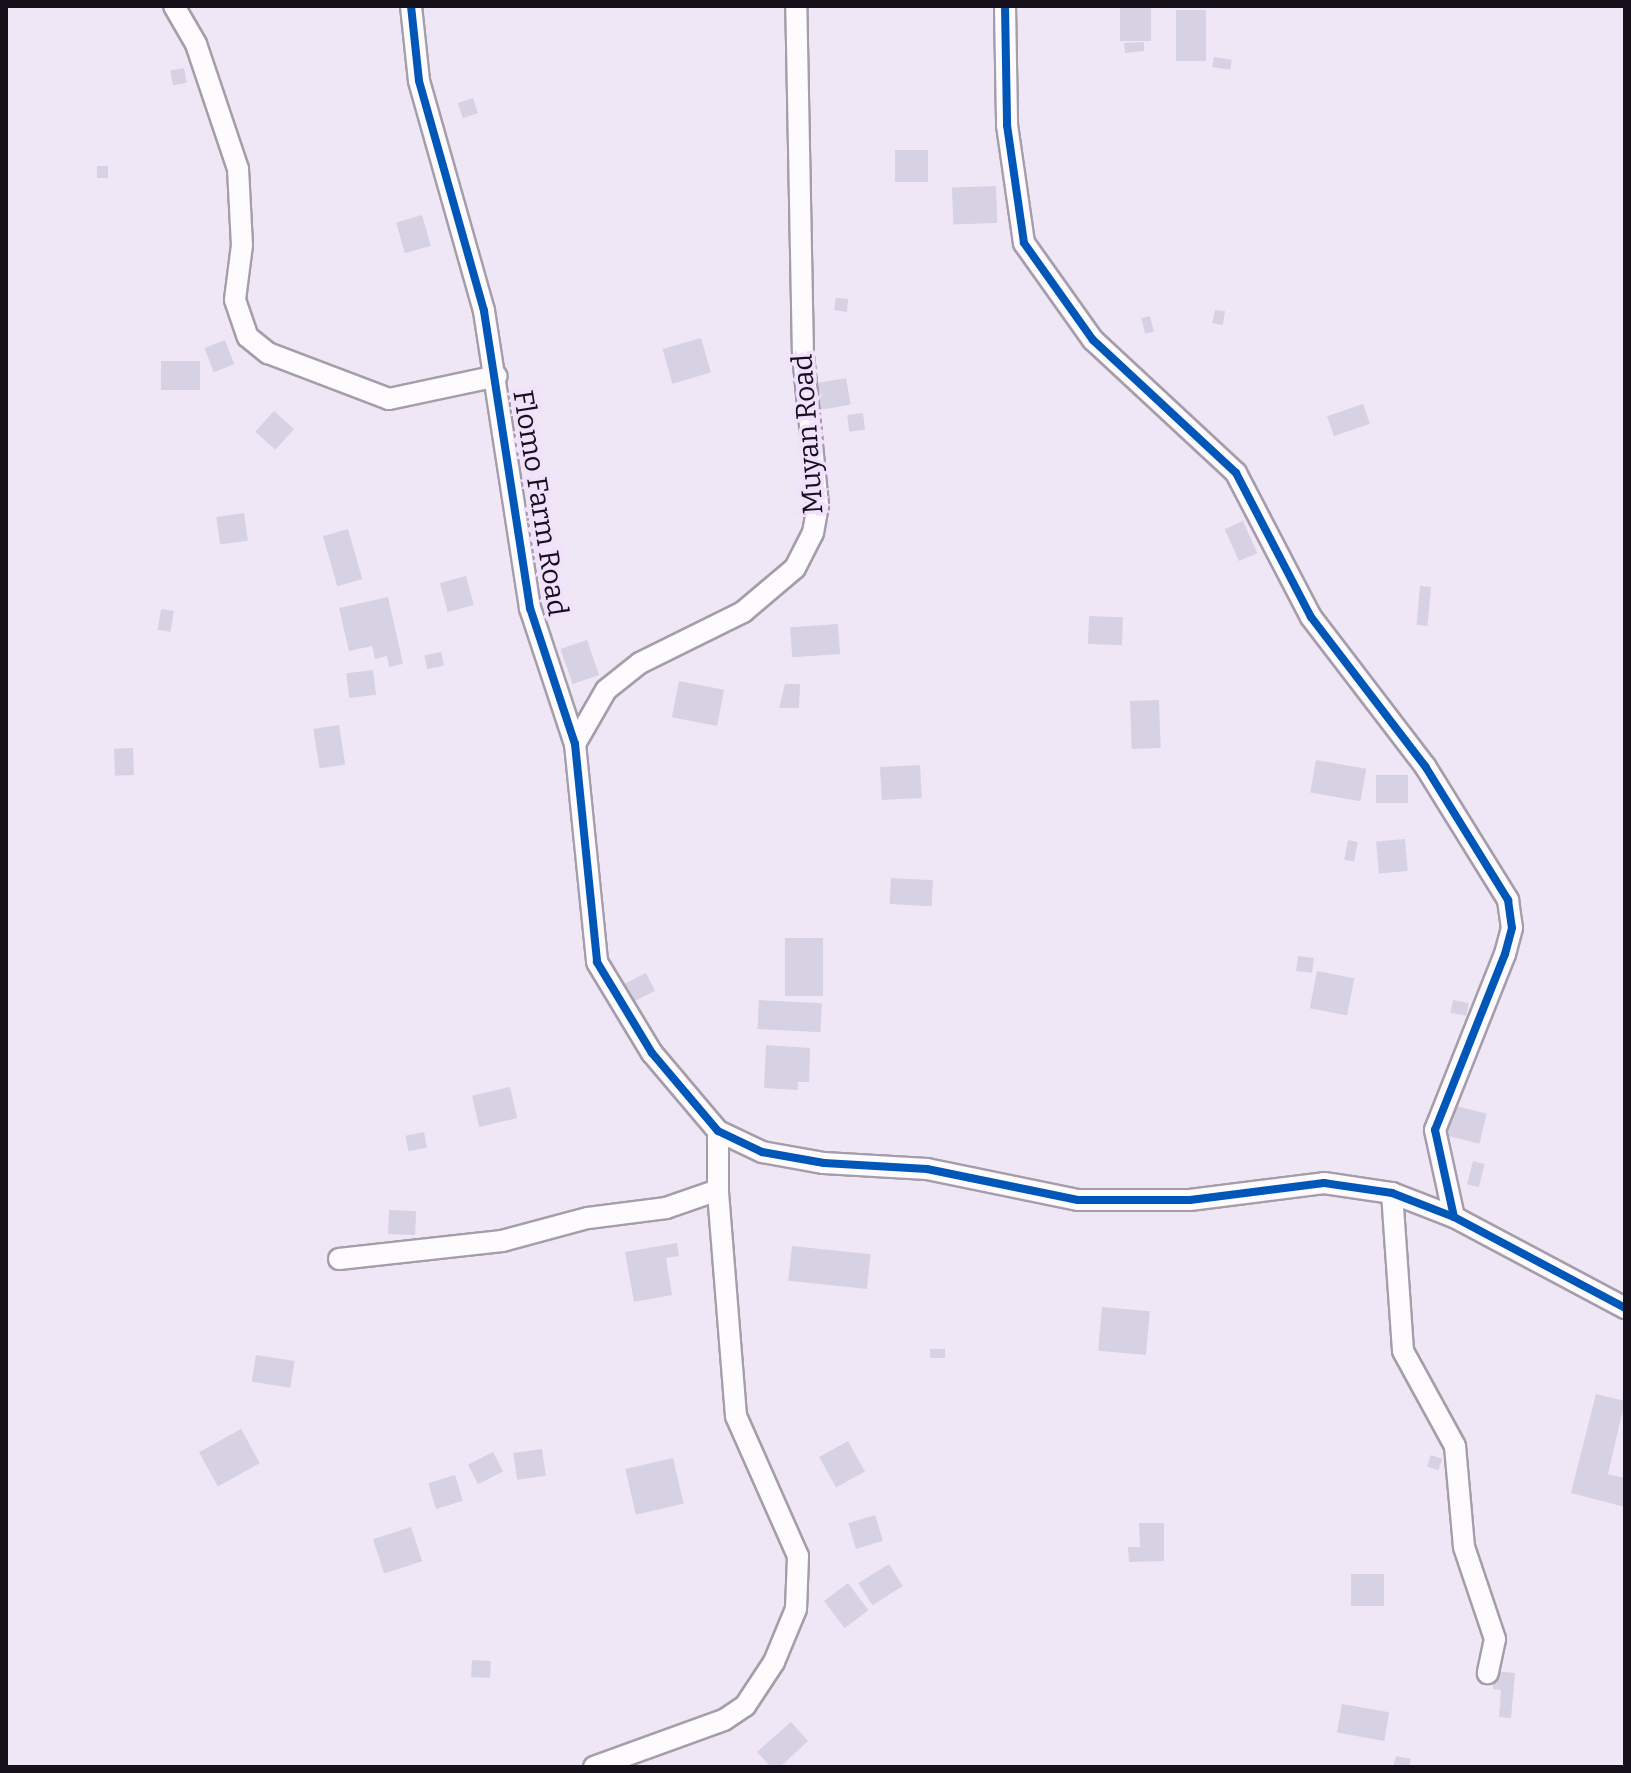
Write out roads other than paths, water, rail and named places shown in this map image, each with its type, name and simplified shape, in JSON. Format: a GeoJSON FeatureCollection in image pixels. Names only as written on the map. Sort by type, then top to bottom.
{"type":"FeatureCollection","features":[{"type":"Feature","properties":{"kind":"street"},"geometry":{"type":"LineString","coordinates":[[174,6],[196,44],[238,169],[242,245],[235,300],[248,337],[268,353],[389,399],[497,376]]}},
{"type":"Feature","properties":{"kind":"street","name":"Flomo Farm Road"},"geometry":{"type":"LineString","coordinates":[[411,6],[419,81],[484,311],[497,376],[530,608],[575,744],[597,962],[652,1053],[718,1131],[762,1152],[927,1169],[1078,1200],[1190,1200],[1324,1183],[1392,1193],[1454,1217],[1625,1308]]}},
{"type":"Feature","properties":{"kind":"street","name":"Muyan Road"},"geometry":{"type":"LineString","coordinates":[[575,744],[606,690],[640,663],[743,612],[795,568],[813,533],[818,505],[803,356],[796,6]]}},
{"type":"Feature","properties":{"kind":"street"},"geometry":{"type":"LineString","coordinates":[[1005,6],[1007,125],[1024,243],[1093,340],[1243,483],[1288,579],[1311,617],[1425,766],[1508,900],[1512,928],[1505,954],[1435,1130],[1454,1217]]}},
{"type":"Feature","properties":{"kind":"street"},"geometry":{"type":"LineString","coordinates":[[594,1767],[724,1720],[745,1706],[774,1662],[796,1609],[798,1556],[736,1416],[718,1190],[718,1131]]}},
{"type":"Feature","properties":{"kind":"street"},"geometry":{"type":"LineString","coordinates":[[339,1259],[502,1241],[588,1218],[666,1208],[718,1190]]}},
{"type":"Feature","properties":{"kind":"street"},"geometry":{"type":"LineString","coordinates":[[1392,1193],[1403,1351],[1459,1461],[1464,1547],[1495,1639],[1488,1673]]}}]}
